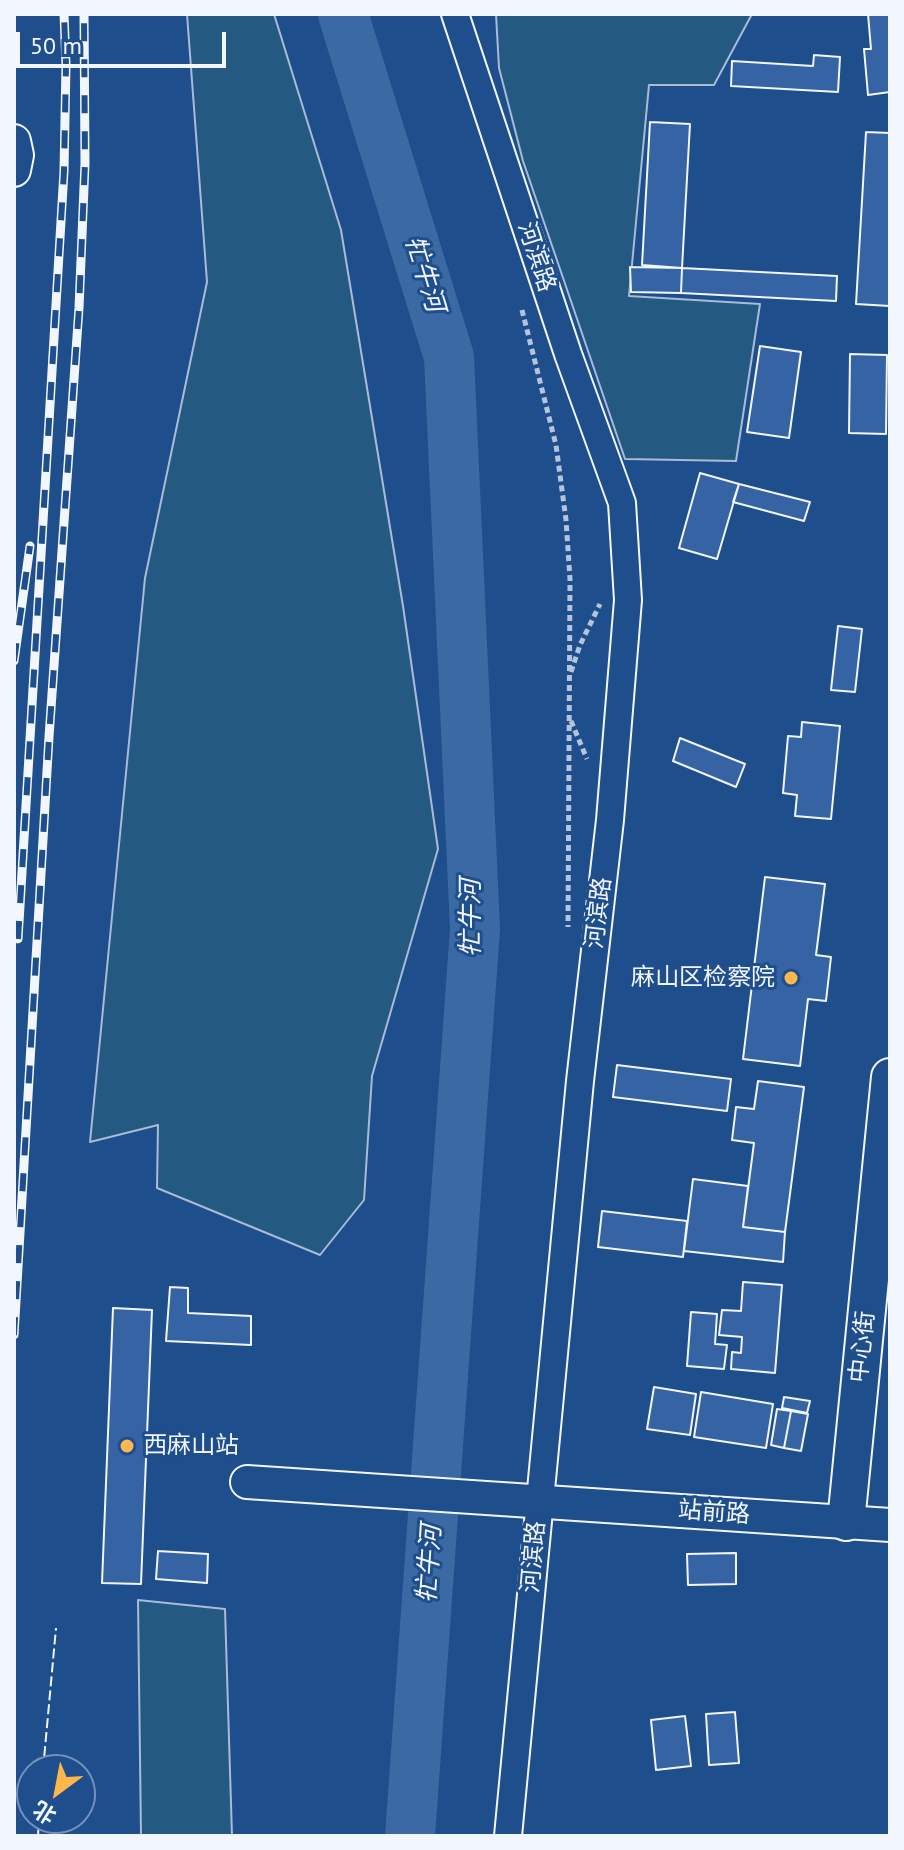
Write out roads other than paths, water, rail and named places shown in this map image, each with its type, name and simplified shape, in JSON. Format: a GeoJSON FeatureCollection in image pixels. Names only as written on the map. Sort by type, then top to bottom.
{"type":"FeatureCollection","features":[{"type":"Feature","properties":{"kind":"main road","name":"中心街"},"geometry":{"type":"LineString","coordinates":[[846,1522],[890,1077]]}},
{"type":"Feature","properties":{"kind":"street","name":"河滨路"},"geometry":{"type":"LineString","coordinates":[[455,14],[568,354],[622,503],[628,600],[610,820],[580,1081],[508,1836]]}},
{"type":"Feature","properties":{"kind":"street"},"geometry":{"type":"LineString","coordinates":[[14,141],[17,155],[14,170]]}},
{"type":"Feature","properties":{"kind":"street","name":"站前路"},"geometry":{"type":"LineString","coordinates":[[247,1482],[890,1525]]}},
{"type":"Feature","properties":{"kind":"waterway","name":"牤牛河"},"geometry":{"type":"LineString","coordinates":[[343,14],[449,357],[475,929],[410,1836]]}},
{"type":"Feature","properties":{"kind":"railway"},"geometry":{"type":"LineString","coordinates":[[18,939],[64,171],[64,14]]}},
{"type":"Feature","properties":{"kind":"railway"},"geometry":{"type":"LineString","coordinates":[[14,1335],[49,737],[79,308],[85,163],[84,14]]}},
{"type":"Feature","properties":{"kind":"railway"},"geometry":{"type":"LineString","coordinates":[[14,661],[30,546]]}},
{"type":"Feature","properties":{"kind":"place","name":"麻山区检察院"},"geometry":{"type":"Point","coordinates":[791,978]}},
{"type":"Feature","properties":{"kind":"place","name":"西麻山站"},"geometry":{"type":"Point","coordinates":[127,1446]}}]}
